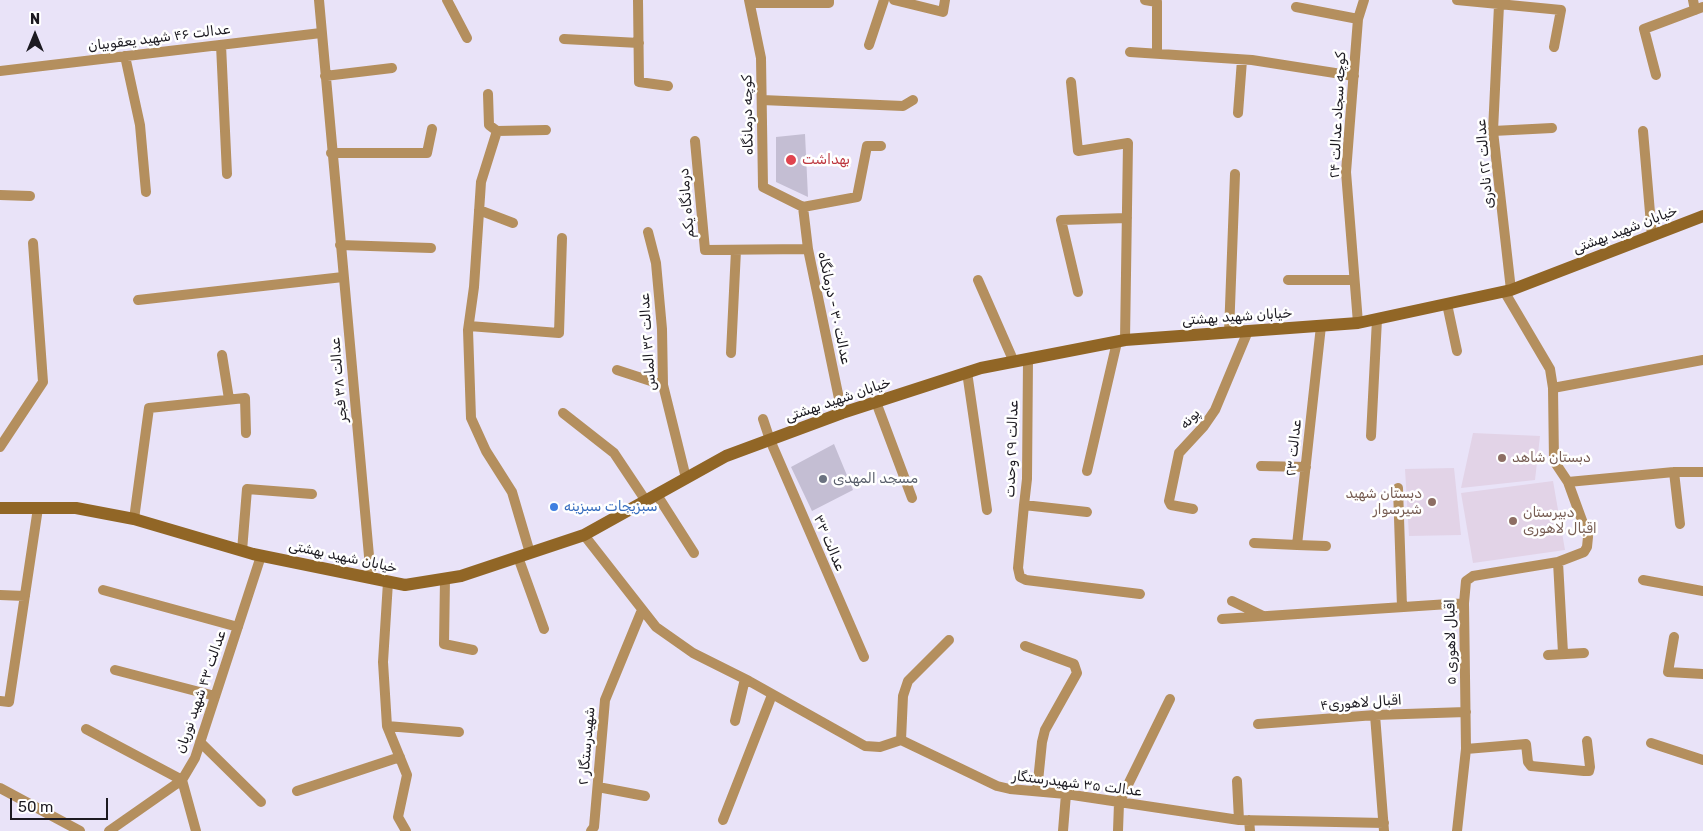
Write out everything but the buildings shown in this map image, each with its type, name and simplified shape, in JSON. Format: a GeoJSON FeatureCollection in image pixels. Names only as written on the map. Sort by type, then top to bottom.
{"type":"FeatureCollection","features":[{"type":"Feature","properties":{"kind":"main road","name":"خیابان شهید بهشتی"},"geometry":{"type":"LineString","coordinates":[[0,508],[76,508],[134,519],[261,556],[405,585],[445,579],[461,576],[584,536],[726,456],[842,413],[967,372],[1121,341],[1358,323],[1377,319],[1508,290],[1703,216]]}},
{"type":"Feature","properties":{"kind":"street","name":"عدالت ۳۸ فجر"},"geometry":{"type":"LineString","coordinates":[[319,0],[333,179],[371,578]]}},
{"type":"Feature","properties":{"kind":"street"},"geometry":{"type":"LineString","coordinates":[[447,0],[466,38]]}},
{"type":"Feature","properties":{"kind":"street"},"geometry":{"type":"LineString","coordinates":[[638,0],[639,82],[668,86]]}},
{"type":"Feature","properties":{"kind":"street"},"geometry":{"type":"LineString","coordinates":[[749,1],[829,3],[829,0]]}},
{"type":"Feature","properties":{"kind":"street"},"geometry":{"type":"LineString","coordinates":[[869,45],[884,0]]}},
{"type":"Feature","properties":{"kind":"street"},"geometry":{"type":"LineString","coordinates":[[894,0],[943,12],[945,0]]}},
{"type":"Feature","properties":{"kind":"street"},"geometry":{"type":"LineString","coordinates":[[1145,0],[1157,2],[1157,54]]}},
{"type":"Feature","properties":{"kind":"street","name":"کوچه سجاد عدالت ۲۴"},"geometry":{"type":"LineString","coordinates":[[1358,323],[1346,172],[1358,19],[1364,0]]}},
{"type":"Feature","properties":{"kind":"street"},"geometry":{"type":"LineString","coordinates":[[1458,0],[1561,10],[1554,47]]}},
{"type":"Feature","properties":{"kind":"street","name":"کوچه درمانگاه"},"geometry":{"type":"LineString","coordinates":[[749,1],[761,58],[763,187],[803,207]]}},
{"type":"Feature","properties":{"kind":"street","name":"عدالت ۲۲ نادری"},"geometry":{"type":"LineString","coordinates":[[1499,5],[1493,132],[1508,290]]}},
{"type":"Feature","properties":{"kind":"street"},"geometry":{"type":"LineString","coordinates":[[1656,75],[1644,29],[1697,6]]}},
{"type":"Feature","properties":{"kind":"street"},"geometry":{"type":"LineString","coordinates":[[1296,7],[1358,19]]}},
{"type":"Feature","properties":{"kind":"street","name":"عدالت ۴۶ شهید یعقوبیان"},"geometry":{"type":"LineString","coordinates":[[0,71],[321,33]]}},
{"type":"Feature","properties":{"kind":"street"},"geometry":{"type":"LineString","coordinates":[[564,39],[638,43]]}},
{"type":"Feature","properties":{"kind":"street"},"geometry":{"type":"LineString","coordinates":[[221,45],[228,174]]}},
{"type":"Feature","properties":{"kind":"street"},"geometry":{"type":"LineString","coordinates":[[1130,52],[1242,60],[1354,76]]}},
{"type":"Feature","properties":{"kind":"street"},"geometry":{"type":"LineString","coordinates":[[125,56],[140,125],[146,192]]}},
{"type":"Feature","properties":{"kind":"street"},"geometry":{"type":"LineString","coordinates":[[1238,113],[1242,60]]}},
{"type":"Feature","properties":{"kind":"street"},"geometry":{"type":"LineString","coordinates":[[325,76],[392,68]]}},
{"type":"Feature","properties":{"kind":"street"},"geometry":{"type":"LineString","coordinates":[[1072,82],[1078,152],[1128,144],[1127,218],[1121,341],[1088,471]]}},
{"type":"Feature","properties":{"kind":"street"},"geometry":{"type":"LineString","coordinates":[[488,94],[489,125],[497,131],[546,130]]}},
{"type":"Feature","properties":{"kind":"street"},"geometry":{"type":"LineString","coordinates":[[762,100],[903,106],[913,100]]}},
{"type":"Feature","properties":{"kind":"street"},"geometry":{"type":"LineString","coordinates":[[1493,132],[1552,128]]}},
{"type":"Feature","properties":{"kind":"street"},"geometry":{"type":"LineString","coordinates":[[331,153],[427,153],[432,129]]}},
{"type":"Feature","properties":{"kind":"street"},"geometry":{"type":"LineString","coordinates":[[497,131],[481,182],[474,288],[469,326],[471,418],[486,451],[512,492],[524,555],[544,629]]}},
{"type":"Feature","properties":{"kind":"street"},"geometry":{"type":"LineString","coordinates":[[1643,131],[1652,236]]}},
{"type":"Feature","properties":{"kind":"street","name":"درمانگاه یکم"},"geometry":{"type":"LineString","coordinates":[[695,141],[705,250],[808,249]]}},
{"type":"Feature","properties":{"kind":"street"},"geometry":{"type":"LineString","coordinates":[[803,207],[857,197],[867,146],[881,146]]}},
{"type":"Feature","properties":{"kind":"street"},"geometry":{"type":"LineString","coordinates":[[1229,333],[1236,174]]}},
{"type":"Feature","properties":{"kind":"street"},"geometry":{"type":"LineString","coordinates":[[0,195],[30,196]]}},
{"type":"Feature","properties":{"kind":"street","name":"عدالت ۳۰ - درمانگاه"},"geometry":{"type":"LineString","coordinates":[[803,207],[808,249],[842,413]]}},
{"type":"Feature","properties":{"kind":"street"},"geometry":{"type":"LineString","coordinates":[[479,210],[513,223]]}},
{"type":"Feature","properties":{"kind":"street"},"geometry":{"type":"LineString","coordinates":[[1078,292],[1060,220],[1127,218]]}},
{"type":"Feature","properties":{"kind":"street","name":"عدالت ۳۲ الماس"},"geometry":{"type":"LineString","coordinates":[[648,232],[656,262],[662,330],[663,385],[686,478]]}},
{"type":"Feature","properties":{"kind":"street"},"geometry":{"type":"LineString","coordinates":[[469,326],[559,333],[562,238]]}},
{"type":"Feature","properties":{"kind":"street"},"geometry":{"type":"LineString","coordinates":[[0,447],[43,382],[33,243]]}},
{"type":"Feature","properties":{"kind":"street"},"geometry":{"type":"LineString","coordinates":[[340,245],[431,248]]}},
{"type":"Feature","properties":{"kind":"street"},"geometry":{"type":"LineString","coordinates":[[731,353],[736,250]]}},
{"type":"Feature","properties":{"kind":"street"},"geometry":{"type":"LineString","coordinates":[[138,300],[343,277]]}},
{"type":"Feature","properties":{"kind":"street"},"geometry":{"type":"LineString","coordinates":[[978,280],[1014,362]]}},
{"type":"Feature","properties":{"kind":"street"},"geometry":{"type":"LineString","coordinates":[[1288,280],[1354,280]]}},
{"type":"Feature","properties":{"kind":"street"},"geometry":{"type":"LineString","coordinates":[[1508,290],[1550,369],[1554,388],[1554,461],[1568,482],[1674,472],[1703,472]]}},
{"type":"Feature","properties":{"kind":"street"},"geometry":{"type":"LineString","coordinates":[[1447,304],[1457,351]]}},
{"type":"Feature","properties":{"kind":"street"},"geometry":{"type":"LineString","coordinates":[[1370,436],[1377,319]]}},
{"type":"Feature","properties":{"kind":"street","name":"عدالت ۲۳"},"geometry":{"type":"LineString","coordinates":[[1297,545],[1321,326]]}},
{"type":"Feature","properties":{"kind":"street","name":"پونه"},"geometry":{"type":"LineString","coordinates":[[1193,509],[1171,505],[1169,502],[1179,453],[1204,426],[1215,410],[1248,331]]}},
{"type":"Feature","properties":{"kind":"street"},"geometry":{"type":"LineString","coordinates":[[222,355],[229,399]]}},
{"type":"Feature","properties":{"kind":"street","name":"عدالت ۲۹ وحدت"},"geometry":{"type":"LineString","coordinates":[[1028,360],[1027,479],[1024,505],[1088,512]]}},
{"type":"Feature","properties":{"kind":"street"},"geometry":{"type":"LineString","coordinates":[[1554,388],[1703,360]]}},
{"type":"Feature","properties":{"kind":"street"},"geometry":{"type":"LineString","coordinates":[[617,370],[663,385]]}},
{"type":"Feature","properties":{"kind":"street"},"geometry":{"type":"LineString","coordinates":[[967,372],[987,510]]}},
{"type":"Feature","properties":{"kind":"street"},"geometry":{"type":"LineString","coordinates":[[134,519],[149,408],[244,398],[246,433]]}},
{"type":"Feature","properties":{"kind":"street"},"geometry":{"type":"LineString","coordinates":[[876,402],[912,498]]}},
{"type":"Feature","properties":{"kind":"street"},"geometry":{"type":"LineString","coordinates":[[563,413],[614,453],[646,501]]}},
{"type":"Feature","properties":{"kind":"street","name":"عدالت ۳۳"},"geometry":{"type":"LineString","coordinates":[[763,419],[770,440],[864,657]]}},
{"type":"Feature","properties":{"kind":"street"},"geometry":{"type":"LineString","coordinates":[[1261,466],[1306,467]]}},
{"type":"Feature","properties":{"kind":"street"},"geometry":{"type":"LineString","coordinates":[[1674,472],[1680,524]]}},
{"type":"Feature","properties":{"kind":"street","name":"اقبال لاهوری ۵"},"geometry":{"type":"LineString","coordinates":[[1457,831],[1466,749],[1464,586],[1466,581],[1473,576],[1558,562],[1584,552],[1587,547],[1588,537],[1568,482]]}},
{"type":"Feature","properties":{"kind":"street"},"geometry":{"type":"LineString","coordinates":[[242,551],[248,488],[312,494]]}},
{"type":"Feature","properties":{"kind":"street"},"geometry":{"type":"LineString","coordinates":[[1398,488],[1402,607]]}},
{"type":"Feature","properties":{"kind":"street"},"geometry":{"type":"LineString","coordinates":[[658,495],[694,553]]}},
{"type":"Feature","properties":{"kind":"street"},"geometry":{"type":"LineString","coordinates":[[1024,505],[1018,568],[1020,577],[1026,580],[1140,594]]}},
{"type":"Feature","properties":{"kind":"street"},"geometry":{"type":"LineString","coordinates":[[0,700],[8,702],[38,508]]}},
{"type":"Feature","properties":{"kind":"street"},"geometry":{"type":"LineString","coordinates":[[584,536],[656,627],[693,653],[772,694],[865,746],[880,747],[901,740],[903,696],[908,680],[949,640]]}},
{"type":"Feature","properties":{"kind":"street"},"geometry":{"type":"LineString","coordinates":[[1254,543],[1326,546]]}},
{"type":"Feature","properties":{"kind":"street","name":"عدالت ۴۳ شهید نوریان"},"geometry":{"type":"LineString","coordinates":[[113,830],[182,780],[195,758],[261,556]]}},
{"type":"Feature","properties":{"kind":"street"},"geometry":{"type":"LineString","coordinates":[[1558,562],[1562,653]]}},
{"type":"Feature","properties":{"kind":"street"},"geometry":{"type":"LineString","coordinates":[[445,579],[444,644],[473,650]]}},
{"type":"Feature","properties":{"kind":"street"},"geometry":{"type":"LineString","coordinates":[[1643,580],[1703,590]]}},
{"type":"Feature","properties":{"kind":"street"},"geometry":{"type":"LineString","coordinates":[[388,582],[383,662],[387,726],[407,776],[398,817],[406,831]]}},
{"type":"Feature","properties":{"kind":"street"},"geometry":{"type":"LineString","coordinates":[[103,590],[238,627]]}},
{"type":"Feature","properties":{"kind":"street"},"geometry":{"type":"LineString","coordinates":[[0,595],[25,596]]}},
{"type":"Feature","properties":{"kind":"street"},"geometry":{"type":"LineString","coordinates":[[1232,601],[1264,616]]}},
{"type":"Feature","properties":{"kind":"street"},"geometry":{"type":"LineString","coordinates":[[1222,618],[1464,603]]}},
{"type":"Feature","properties":{"kind":"street","name":"شهیدرستگار ۲"},"geometry":{"type":"LineString","coordinates":[[591,831],[594,827],[605,700],[642,610]]}},
{"type":"Feature","properties":{"kind":"street"},"geometry":{"type":"LineString","coordinates":[[1674,637],[1668,672],[1703,674]]}},
{"type":"Feature","properties":{"kind":"street"},"geometry":{"type":"LineString","coordinates":[[1025,646],[1074,664],[1077,673],[1045,730],[1037,791]]}},
{"type":"Feature","properties":{"kind":"street"},"geometry":{"type":"LineString","coordinates":[[1548,654],[1584,653]]}},
{"type":"Feature","properties":{"kind":"street"},"geometry":{"type":"LineString","coordinates":[[115,670],[216,696]]}},
{"type":"Feature","properties":{"kind":"street"},"geometry":{"type":"LineString","coordinates":[[735,721],[745,680]]}},
{"type":"Feature","properties":{"kind":"street"},"geometry":{"type":"LineString","coordinates":[[723,820],[772,694]]}},
{"type":"Feature","properties":{"kind":"street"},"geometry":{"type":"LineString","coordinates":[[1118,831],[1119,803],[1170,699]]}},
{"type":"Feature","properties":{"kind":"street","name":"اقبال لاهوری۴"},"geometry":{"type":"LineString","coordinates":[[1258,724],[1375,714],[1466,712]]}},
{"type":"Feature","properties":{"kind":"street"},"geometry":{"type":"LineString","coordinates":[[1375,714],[1384,827]]}},
{"type":"Feature","properties":{"kind":"street"},"geometry":{"type":"LineString","coordinates":[[387,726],[459,732]]}},
{"type":"Feature","properties":{"kind":"street"},"geometry":{"type":"LineString","coordinates":[[86,729],[182,780],[196,831]]}},
{"type":"Feature","properties":{"kind":"street"},"geometry":{"type":"LineString","coordinates":[[1466,749],[1526,739],[1530,766],[1589,771],[1587,741]]}},
{"type":"Feature","properties":{"kind":"street","name":"عدالت ۳۵ شهیدرستگار"},"geometry":{"type":"LineString","coordinates":[[901,740],[997,786],[1066,794],[1246,824],[1384,827]]}},
{"type":"Feature","properties":{"kind":"street"},"geometry":{"type":"LineString","coordinates":[[200,742],[261,802]]}},
{"type":"Feature","properties":{"kind":"street"},"geometry":{"type":"LineString","coordinates":[[1651,743],[1703,760]]}},
{"type":"Feature","properties":{"kind":"street"},"geometry":{"type":"LineString","coordinates":[[297,791],[400,757]]}},
{"type":"Feature","properties":{"kind":"street"},"geometry":{"type":"LineString","coordinates":[[1237,781],[1246,824]]}},
{"type":"Feature","properties":{"kind":"street"},"geometry":{"type":"LineString","coordinates":[[598,787],[646,796]]}},
{"type":"Feature","properties":{"kind":"street"},"geometry":{"type":"LineString","coordinates":[[0,788],[80,831]]}},
{"type":"Feature","properties":{"kind":"street"},"geometry":{"type":"LineString","coordinates":[[1064,831],[1066,794]]}},
{"type":"Feature","properties":{"kind":"shaded area","name":"دبستان شاهد"},"geometry":{"type":"Polygon","coordinates":[[[1473,433],[1540,436],[1535,480],[1461,488],[1473,433]]]}},
{"type":"Feature","properties":{"kind":"shaded area","name":"دبستان شهید شیرسوار"},"geometry":{"type":"Polygon","coordinates":[[[1454,468],[1461,535],[1409,536],[1405,469],[1454,468]]]}},
{"type":"Feature","properties":{"kind":"shaded area","name":"دبیرستان اقبال لاهوری"},"geometry":{"type":"Polygon","coordinates":[[[1553,481],[1565,550],[1473,563],[1461,493],[1553,481]]]}},
{"type":"Feature","properties":{"kind":"place","name":"بهداشت"},"geometry":{"type":"Point","coordinates":[791,160]}},
{"type":"Feature","properties":{"kind":"place","name":"دبستان شاهد"},"geometry":{"type":"Point","coordinates":[1502,458]}},
{"type":"Feature","properties":{"kind":"place","name":"مسجد المهدی"},"geometry":{"type":"Point","coordinates":[823,479]}},
{"type":"Feature","properties":{"kind":"place","name":"دبستان شهید شیرسوار"},"geometry":{"type":"Point","coordinates":[1432,502]}},
{"type":"Feature","properties":{"kind":"place","name":"سبزیجات سبزینه"},"geometry":{"type":"Point","coordinates":[554,507]}},
{"type":"Feature","properties":{"kind":"place","name":"دبیرستان اقبال لاهوری"},"geometry":{"type":"Point","coordinates":[1513,521]}}]}
